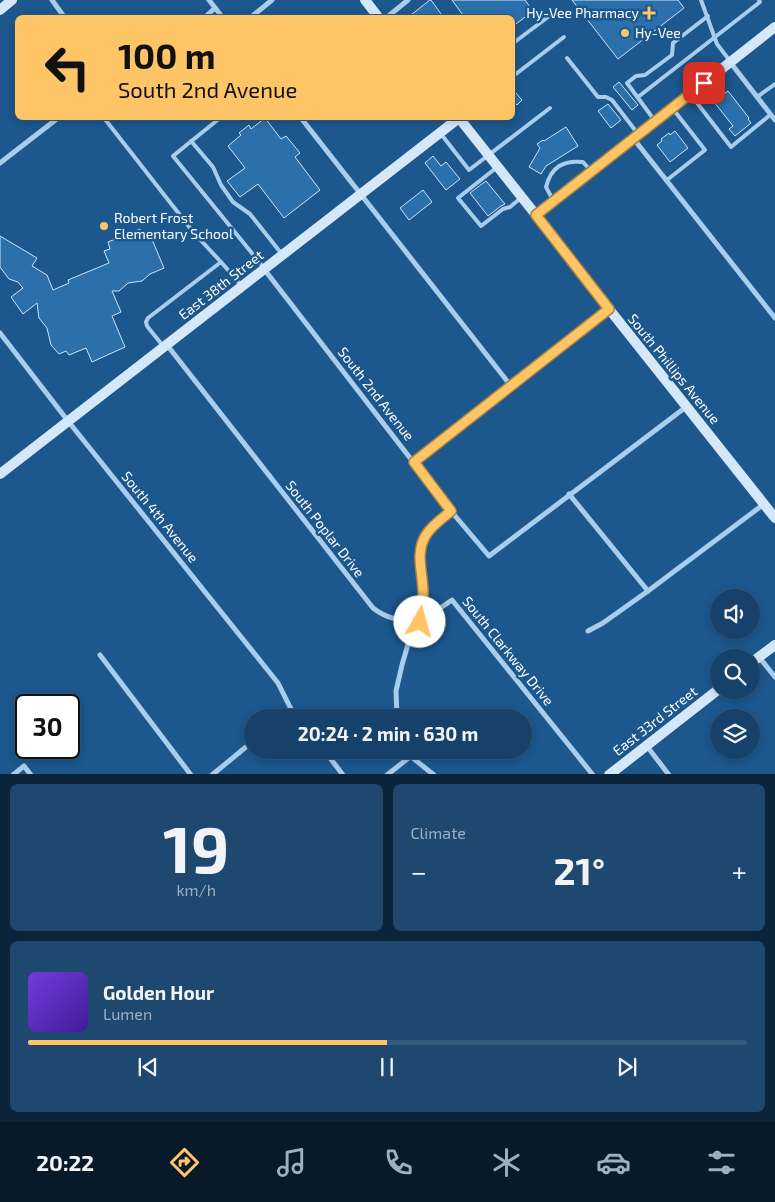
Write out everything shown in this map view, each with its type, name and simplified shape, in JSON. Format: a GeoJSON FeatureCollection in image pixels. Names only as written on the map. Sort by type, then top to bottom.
{"type":"FeatureCollection","features":[{"type":"Feature","properties":{"kind":"street"},"geometry":{"type":"LineString","coordinates":[[0,10],[12,0]]}},
{"type":"Feature","properties":{"kind":"street"},"geometry":{"type":"LineString","coordinates":[[52,0],[63,15]]}},
{"type":"Feature","properties":{"kind":"street"},"geometry":{"type":"LineString","coordinates":[[209,0],[221,15]]}},
{"type":"Feature","properties":{"kind":"street"},"geometry":{"type":"LineString","coordinates":[[254,15],[272,0]]}},
{"type":"Feature","properties":{"kind":"street"},"geometry":{"type":"LineString","coordinates":[[364,0],[376,15]]}},
{"type":"Feature","properties":{"kind":"street"},"geometry":{"type":"LineString","coordinates":[[389,15],[400,2],[408,0]]}},
{"type":"Feature","properties":{"kind":"street"},"geometry":{"type":"LineString","coordinates":[[207,15],[215,8]]}},
{"type":"Feature","properties":{"kind":"street"},"geometry":{"type":"LineString","coordinates":[[536,215],[775,27]]}},
{"type":"Feature","properties":{"kind":"street"},"geometry":{"type":"LineString","coordinates":[[730,62],[775,120]]}},
{"type":"Feature","properties":{"kind":"street"},"geometry":{"type":"LineString","coordinates":[[0,163],[55,120]]}},
{"type":"Feature","properties":{"kind":"street"},"geometry":{"type":"LineString","coordinates":[[303,120],[511,386]]}},
{"type":"Feature","properties":{"kind":"street","name":"East 38th Street"},"geometry":{"type":"LineString","coordinates":[[0,474],[456,120]]}},
{"type":"Feature","properties":{"kind":"street","name":"South Phillips Avenue"},"geometry":{"type":"LineString","coordinates":[[461,120],[775,518]]}},
{"type":"Feature","properties":{"kind":"street"},"geometry":{"type":"LineString","coordinates":[[636,136],[667,180],[775,318]]}},
{"type":"Feature","properties":{"kind":"street","name":"South 2nd Avenue"},"geometry":{"type":"LineString","coordinates":[[264,269],[451,511],[489,556],[569,494]]}},
{"type":"Feature","properties":{"kind":"street"},"geometry":{"type":"LineString","coordinates":[[414,462],[609,309]]}},
{"type":"Feature","properties":{"kind":"street","name":"South 4th Avenue"},"geometry":{"type":"LineString","coordinates":[[0,333],[278,683],[291,709]]}},
{"type":"Feature","properties":{"kind":"street","name":"South Poplar Drive"},"geometry":{"type":"LineString","coordinates":[[165,346],[373,608],[389,618],[420,622]]}},
{"type":"Feature","properties":{"kind":"street"},"geometry":{"type":"LineString","coordinates":[[648,591],[569,494],[686,406]]}},
{"type":"Feature","properties":{"kind":"street"},"geometry":{"type":"LineString","coordinates":[[588,631],[604,623],[764,504]]}},
{"type":"Feature","properties":{"kind":"street"},"geometry":{"type":"LineString","coordinates":[[397,709],[396,691],[402,665],[409,641],[420,622],[423,594],[420,566],[422,542],[431,528],[451,511]]}},
{"type":"Feature","properties":{"kind":"street","name":"South Clarkway Drive"},"geometry":{"type":"LineString","coordinates":[[420,622],[452,600],[593,774]]}},
{"type":"Feature","properties":{"kind":"street"},"geometry":{"type":"LineString","coordinates":[[760,656],[775,644]]}},
{"type":"Feature","properties":{"kind":"street"},"geometry":{"type":"LineString","coordinates":[[100,655],[191,774]]}},
{"type":"Feature","properties":{"kind":"street"},"geometry":{"type":"LineString","coordinates":[[760,664],[775,677]]}},
{"type":"Feature","properties":{"kind":"street","name":"East 33rd Street"},"geometry":{"type":"LineString","coordinates":[[609,774],[710,695]]}},
{"type":"Feature","properties":{"kind":"street"},"geometry":{"type":"LineString","coordinates":[[646,746],[669,774]]}},
{"type":"Feature","properties":{"kind":"street"},"geometry":{"type":"LineString","coordinates":[[212,774],[244,748]]}},
{"type":"Feature","properties":{"kind":"street"},"geometry":{"type":"LineString","coordinates":[[331,759],[343,774]]}},
{"type":"Feature","properties":{"kind":"street"},"geometry":{"type":"LineString","coordinates":[[387,774],[403,759]]}},
{"type":"Feature","properties":{"kind":"street"},"geometry":{"type":"LineString","coordinates":[[414,759],[434,774]]}},
{"type":"Feature","properties":{"kind":"street"},"geometry":{"type":"LineString","coordinates":[[13,774],[24,766],[31,774]]}},
{"type":"Feature","properties":{"kind":"lane"},"geometry":{"type":"LineString","coordinates":[[701,0],[717,44],[730,62]]}},
{"type":"Feature","properties":{"kind":"lane"},"geometry":{"type":"LineString","coordinates":[[638,97],[760,2],[759,0]]}},
{"type":"Feature","properties":{"kind":"lane"},"geometry":{"type":"LineString","coordinates":[[655,121],[627,83],[636,76],[645,75],[672,55],[673,43],[708,16]]}},
{"type":"Feature","properties":{"kind":"lane"},"geometry":{"type":"LineString","coordinates":[[515,42],[548,17]]}},
{"type":"Feature","properties":{"kind":"lane"},"geometry":{"type":"LineString","coordinates":[[515,75],[564,37]]}},
{"type":"Feature","properties":{"kind":"lane"},"geometry":{"type":"LineString","coordinates":[[567,58],[598,97],[606,97],[612,100],[636,136]]}},
{"type":"Feature","properties":{"kind":"lane"},"geometry":{"type":"LineString","coordinates":[[757,97],[775,84]]}},
{"type":"Feature","properties":{"kind":"lane"},"geometry":{"type":"LineString","coordinates":[[690,93],[731,147],[770,115]]}},
{"type":"Feature","properties":{"kind":"lane"},"geometry":{"type":"LineString","coordinates":[[440,133],[469,170],[550,108]]}},
{"type":"Feature","properties":{"kind":"lane"},"geometry":{"type":"LineString","coordinates":[[667,180],[705,150],[672,108]]}},
{"type":"Feature","properties":{"kind":"lane"},"geometry":{"type":"LineString","coordinates":[[106,120],[194,233],[242,286]]}},
{"type":"Feature","properties":{"kind":"lane"},"geometry":{"type":"LineString","coordinates":[[217,120],[173,156],[264,269]]}},
{"type":"Feature","properties":{"kind":"lane"},"geometry":{"type":"LineString","coordinates":[[191,141],[213,167],[221,185],[233,202],[250,214],[282,255]]}},
{"type":"Feature","properties":{"kind":"lane"},"geometry":{"type":"LineString","coordinates":[[554,200],[546,188],[548,178],[554,170],[568,162],[576,161],[583,162],[591,171]]}},
{"type":"Feature","properties":{"kind":"lane"},"geometry":{"type":"LineString","coordinates":[[498,166],[458,198],[481,226],[522,197]]}},
{"type":"Feature","properties":{"kind":"lane"},"geometry":{"type":"LineString","coordinates":[[165,346],[147,326],[148,318],[221,262]]}},
{"type":"Feature","properties":{"kind":"building"},"geometry":{"type":"Polygon","coordinates":[[[430,0],[442,15],[411,15],[430,0]]]}},
{"type":"Feature","properties":{"kind":"building"},"geometry":{"type":"Polygon","coordinates":[[[452,0],[525,0],[533,11],[515,25],[515,15],[463,15],[452,0]]]}},
{"type":"Feature","properties":{"kind":"building","name":"Hy-Vee"},"geometry":{"type":"Polygon","coordinates":[[[572,0],[678,0],[684,8],[618,59],[572,0]]]}},
{"type":"Feature","properties":{"kind":"building"},"geometry":{"type":"Polygon","coordinates":[[[619,82],[638,105],[632,110],[613,87],[619,82]]]}},
{"type":"Feature","properties":{"kind":"building"},"geometry":{"type":"Polygon","coordinates":[[[728,91],[751,123],[735,136],[729,129],[733,126],[714,102],[728,91]]]}},
{"type":"Feature","properties":{"kind":"building"},"geometry":{"type":"Polygon","coordinates":[[[515,94],[522,100],[517,105],[515,103],[515,94]]]}},
{"type":"Feature","properties":{"kind":"building"},"geometry":{"type":"Polygon","coordinates":[[[608,104],[621,120],[611,128],[598,111],[608,104]]]}},
{"type":"Feature","properties":{"kind":"building"},"geometry":{"type":"Polygon","coordinates":[[[262,120],[267,120],[281,139],[286,136],[300,153],[295,157],[320,190],[284,218],[258,184],[240,197],[227,181],[245,168],[228,146],[249,125],[251,129],[262,120]]]}},
{"type":"Feature","properties":{"kind":"building"},"geometry":{"type":"Polygon","coordinates":[[[566,127],[578,146],[546,166],[541,174],[529,167],[540,148],[537,144],[566,127]]]}},
{"type":"Feature","properties":{"kind":"building"},"geometry":{"type":"Polygon","coordinates":[[[675,131],[688,148],[670,162],[657,145],[662,141],[661,139],[675,131]]]}},
{"type":"Feature","properties":{"kind":"building"},"geometry":{"type":"Polygon","coordinates":[[[433,156],[441,166],[446,162],[460,179],[446,190],[425,163],[433,156]]]}},
{"type":"Feature","properties":{"kind":"building"},"geometry":{"type":"Polygon","coordinates":[[[486,181],[505,204],[488,216],[470,193],[486,181]]]}},
{"type":"Feature","properties":{"kind":"building"},"geometry":{"type":"Polygon","coordinates":[[[423,190],[432,202],[409,220],[400,208],[423,190]]]}},
{"type":"Feature","properties":{"kind":"building"},"geometry":{"type":"Polygon","coordinates":[[[140,229],[144,240],[151,237],[164,268],[150,274],[142,281],[128,283],[119,291],[112,291],[121,312],[112,316],[125,347],[92,362],[86,348],[69,355],[66,351],[59,354],[51,345],[47,328],[39,318],[37,303],[23,314],[11,297],[23,288],[18,282],[9,279],[0,267],[0,236],[37,258],[32,266],[47,275],[53,290],[69,283],[68,280],[109,263],[104,251],[110,249],[108,242],[140,229]]]}},
{"type":"Feature","properties":{"kind":"place","name":"Hy-Vee Pharmacy"},"geometry":{"type":"Point","coordinates":[649,13]}},
{"type":"Feature","properties":{"kind":"place","name":"Hy-Vee"},"geometry":{"type":"Point","coordinates":[625,33]}},
{"type":"Feature","properties":{"kind":"place","name":"Robert Frost Elementary School"},"geometry":{"type":"Point","coordinates":[104,226]}},
{"type":"Feature","properties":{"kind":"route"},"geometry":{"type":"LineString","coordinates":[[420,622],[423,594],[420,566],[422,542],[431,528],[451,511],[414,462],[609,309],[536,215],[704,83]]}}]}
